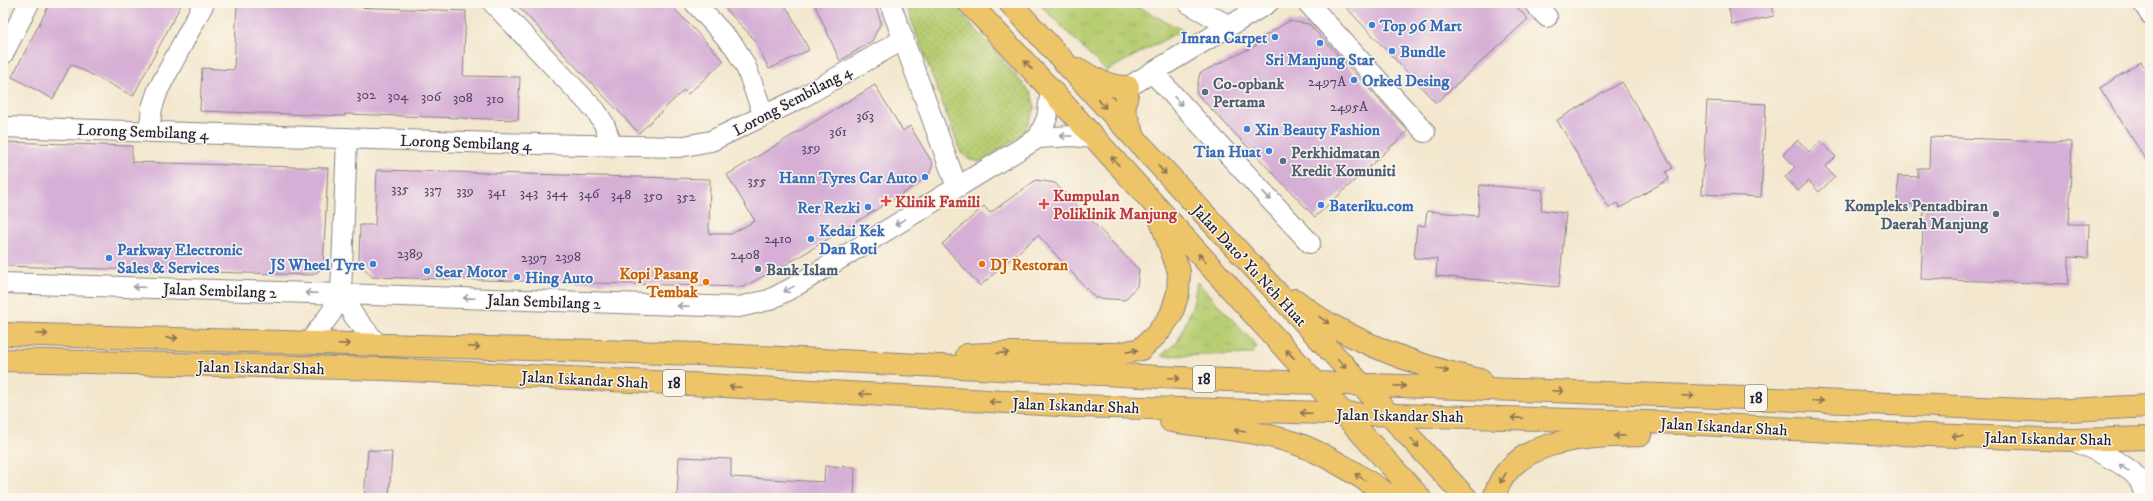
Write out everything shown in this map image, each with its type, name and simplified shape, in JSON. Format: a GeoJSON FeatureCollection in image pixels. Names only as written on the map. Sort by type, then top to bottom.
{"type":"FeatureCollection","features":[{"type":"Feature","properties":{"kind":"main road","name":"Jalan Dato' Yu Neh Huat"},"geometry":{"type":"LineString","coordinates":[[969,3],[1051,90],[1420,498]]}},
{"type":"Feature","properties":{"kind":"main road","name":"Jalan Dato' Yu Neh Huat"},"geometry":{"type":"LineString","coordinates":[[1010,3],[1135,141],[1466,498]]}},
{"type":"Feature","properties":{"kind":"main road"},"geometry":{"type":"LineString","coordinates":[[1061,60],[1104,84],[1113,87],[1128,87],[1124,111],[1135,141]]}},
{"type":"Feature","properties":{"kind":"main road"},"geometry":{"type":"LineString","coordinates":[[866,362],[1009,352],[1118,354],[1141,349],[1157,334],[1171,315],[1178,293],[1179,272],[1156,207]]}},
{"type":"Feature","properties":{"kind":"main road"},"geometry":{"type":"LineString","coordinates":[[1258,274],[1331,326],[1373,346],[1423,365],[1472,378],[1531,390]]}},
{"type":"Feature","properties":{"kind":"main road","name":"Jalan Iskandar Shah"},"geometry":{"type":"LineString","coordinates":[[3,334],[700,354],[1200,379],[1531,390],[2049,411],[2150,406]]}},
{"type":"Feature","properties":{"kind":"main road","name":"Jalan Iskandar Shah"},"geometry":{"type":"LineString","coordinates":[[3,360],[385,369],[672,383],[1076,406],[1682,423],[2072,440],[2150,438]]}},
{"type":"Feature","properties":{"kind":"main road"},"geometry":{"type":"LineString","coordinates":[[1076,406],[1260,435],[1302,446],[1337,462],[1393,498]]}},
{"type":"Feature","properties":{"kind":"main road"},"geometry":{"type":"LineString","coordinates":[[1494,498],[1505,473],[1513,464],[1546,446],[1593,437],[1799,429]]}},
{"type":"Feature","properties":{"kind":"street"},"geometry":{"type":"LineString","coordinates":[[3,54],[29,3]]}},
{"type":"Feature","properties":{"kind":"street"},"geometry":{"type":"LineString","coordinates":[[149,132],[152,108],[158,90],[204,3]]}},
{"type":"Feature","properties":{"kind":"street"},"geometry":{"type":"LineString","coordinates":[[493,3],[596,111],[604,124],[612,145]]}},
{"type":"Feature","properties":{"kind":"street"},"geometry":{"type":"LineString","coordinates":[[695,3],[734,46],[746,67],[764,116]]}},
{"type":"Feature","properties":{"kind":"street"},"geometry":{"type":"LineString","coordinates":[[890,3],[957,187]]}},
{"type":"Feature","properties":{"kind":"street"},"geometry":{"type":"LineString","coordinates":[[1188,3],[1228,26]]}},
{"type":"Feature","properties":{"kind":"street"},"geometry":{"type":"LineString","coordinates":[[1128,87],[1268,3]]}},
{"type":"Feature","properties":{"kind":"street"},"geometry":{"type":"LineString","coordinates":[[1308,3],[1425,132]]}},
{"type":"Feature","properties":{"kind":"street"},"geometry":{"type":"LineString","coordinates":[[2143,3],[2150,14]]}},
{"type":"Feature","properties":{"kind":"street","name":"Lorong Sembilang 4"},"geometry":{"type":"LineString","coordinates":[[3,127],[347,138],[679,146],[710,141],[764,116],[801,98],[904,39]]}},
{"type":"Feature","properties":{"kind":"street"},"geometry":{"type":"LineString","coordinates":[[1152,72],[1310,243]]}},
{"type":"Feature","properties":{"kind":"street"},"geometry":{"type":"LineString","coordinates":[[1038,138],[1047,118],[1051,90]]}},
{"type":"Feature","properties":{"kind":"street","name":"Jalan Sembilang 2"},"geometry":{"type":"LineString","coordinates":[[3,283],[722,307],[759,303],[792,288],[1038,138],[1072,136],[1094,138]]}},
{"type":"Feature","properties":{"kind":"street"},"geometry":{"type":"LineString","coordinates":[[310,343],[332,313],[340,294],[347,138]]}},
{"type":"Feature","properties":{"kind":"street"},"geometry":{"type":"LineString","coordinates":[[340,294],[354,316],[378,344]]}},
{"type":"Feature","properties":{"kind":"street"},"geometry":{"type":"LineString","coordinates":[[2072,440],[2105,455],[2120,464],[2139,479],[2146,498]]}},
{"type":"Feature","properties":{"kind":"green space"},"geometry":{"type":"Polygon","coordinates":[[[905,3],[953,3],[1031,93],[1035,108],[1024,133],[981,162],[970,160],[961,153],[905,3]]]}},
{"type":"Feature","properties":{"kind":"green space"},"geometry":{"type":"Polygon","coordinates":[[[1038,3],[1130,3],[1182,30],[1106,71],[1038,3]]]}},
{"type":"Feature","properties":{"kind":"green space"},"geometry":{"type":"Polygon","coordinates":[[[1197,282],[1257,346],[1252,354],[1161,356],[1178,341],[1193,305],[1197,282]]]}},
{"type":"Feature","properties":{"kind":"building"},"geometry":{"type":"Polygon","coordinates":[[[50,3],[182,3],[133,96],[71,64],[53,99],[12,77],[50,3]]]}},
{"type":"Feature","properties":{"kind":"building"},"geometry":{"type":"Polygon","coordinates":[[[237,3],[466,11],[463,76],[520,77],[518,120],[200,111],[202,68],[234,70],[237,3]]]}},
{"type":"Feature","properties":{"kind":"building"},"geometry":{"type":"Polygon","coordinates":[[[515,3],[669,3],[724,61],[688,94],[684,90],[639,133],[515,3]]]}},
{"type":"Feature","properties":{"kind":"building"},"geometry":{"type":"Polygon","coordinates":[[[720,3],[782,3],[789,11],[809,50],[769,69],[754,39],[720,3]]]}},
{"type":"Feature","properties":{"kind":"building"},"geometry":{"type":"Polygon","coordinates":[[[814,3],[874,3],[881,22],[872,41],[840,61],[814,3]]]}},
{"type":"Feature","properties":{"kind":"building"},"geometry":{"type":"Polygon","coordinates":[[[1342,3],[1513,3],[1528,19],[1436,103],[1342,3]]]}},
{"type":"Feature","properties":{"kind":"building"},"geometry":{"type":"Polygon","coordinates":[[[1728,3],[1772,3],[1774,16],[1732,25],[1728,3]]]}},
{"type":"Feature","properties":{"kind":"building"},"geometry":{"type":"Polygon","coordinates":[[[1289,21],[1309,24],[1408,131],[1315,217],[1196,93],[1200,73],[1257,45],[1254,43],[1289,21]]]}},
{"type":"Feature","properties":{"kind":"building"},"geometry":{"type":"Polygon","coordinates":[[[2141,62],[2150,75],[2150,166],[2100,88],[2141,62]]]}},
{"type":"Feature","properties":{"kind":"building"},"geometry":{"type":"Polygon","coordinates":[[[1622,82],[1673,168],[1666,172],[1669,179],[1620,208],[1617,203],[1609,208],[1557,120],[1622,82]]]}},
{"type":"Feature","properties":{"kind":"building"},"geometry":{"type":"Polygon","coordinates":[[[875,85],[903,131],[910,126],[933,164],[929,175],[907,191],[792,261],[743,287],[372,277],[359,262],[360,225],[375,225],[377,170],[710,179],[709,234],[731,234],[755,221],[727,175],[875,85]]]}},
{"type":"Feature","properties":{"kind":"building"},"geometry":{"type":"Polygon","coordinates":[[[1707,101],[1766,104],[1761,197],[1702,194],[1707,101]]]}},
{"type":"Feature","properties":{"kind":"building","name":"Kompleks Pentadbiran Daerah Manjung"},"geometry":{"type":"Polygon","coordinates":[[[1930,137],[2072,142],[2069,224],[2089,224],[2088,258],[2069,257],[2068,284],[1921,279],[1924,205],[1897,204],[1898,176],[1918,177],[1918,168],[1929,168],[1930,137]]]}},
{"type":"Feature","properties":{"kind":"building"},"geometry":{"type":"Polygon","coordinates":[[[1798,140],[1809,152],[1821,141],[1836,157],[1825,167],[1835,177],[1819,192],[1809,181],[1798,191],[1785,177],[1795,167],[1783,154],[1798,140]]]}},
{"type":"Feature","properties":{"kind":"building"},"geometry":{"type":"Polygon","coordinates":[[[3,142],[132,146],[132,162],[328,168],[323,268],[313,275],[3,266],[3,142]]]}},
{"type":"Feature","properties":{"kind":"building"},"geometry":{"type":"Polygon","coordinates":[[[1036,180],[1055,183],[1139,270],[1137,286],[1125,300],[1095,298],[1038,235],[980,286],[942,244],[984,206],[990,213],[1036,180]]]}},
{"type":"Feature","properties":{"kind":"building"},"geometry":{"type":"Polygon","coordinates":[[[1480,185],[1543,190],[1541,210],[1566,213],[1559,287],[1436,276],[1437,259],[1414,258],[1417,225],[1425,226],[1427,211],[1478,216],[1480,185]]]}},
{"type":"Feature","properties":{"kind":"building"},"geometry":{"type":"Polygon","coordinates":[[[368,450],[392,452],[389,498],[364,498],[368,450]]]}},
{"type":"Feature","properties":{"kind":"building"},"geometry":{"type":"Polygon","coordinates":[[[679,457],[731,459],[731,477],[824,482],[825,466],[855,467],[854,498],[677,498],[679,457]]]}},
{"type":"Feature","properties":{"kind":"place","name":"Top 96 Mart"},"geometry":{"type":"Point","coordinates":[1372,25]}},
{"type":"Feature","properties":{"kind":"place","name":"Imran Carpet"},"geometry":{"type":"Point","coordinates":[1275,37]}},
{"type":"Feature","properties":{"kind":"place","name":"Sri Manjung Star"},"geometry":{"type":"Point","coordinates":[1320,43]}},
{"type":"Feature","properties":{"kind":"place","name":"Bundle"},"geometry":{"type":"Point","coordinates":[1392,51]}},
{"type":"Feature","properties":{"kind":"place","name":"Orked Desing"},"geometry":{"type":"Point","coordinates":[1354,80]}},
{"type":"Feature","properties":{"kind":"place","name":"Co-opbank Pertama"},"geometry":{"type":"Point","coordinates":[1205,92]}},
{"type":"Feature","properties":{"kind":"place","name":"Xin Beauty Fashion"},"geometry":{"type":"Point","coordinates":[1247,129]}},
{"type":"Feature","properties":{"kind":"place","name":"Tian Huat"},"geometry":{"type":"Point","coordinates":[1269,151]}},
{"type":"Feature","properties":{"kind":"place","name":"Perkhidmatan Kredit Komuniti"},"geometry":{"type":"Point","coordinates":[1283,161]}},
{"type":"Feature","properties":{"kind":"place","name":"Hann Tyres Car Auto"},"geometry":{"type":"Point","coordinates":[925,177]}},
{"type":"Feature","properties":{"kind":"place","name":"Klinik Famili"},"geometry":{"type":"Point","coordinates":[886,201]}},
{"type":"Feature","properties":{"kind":"place","name":"Kumpulan Poliklinik Manjung"},"geometry":{"type":"Point","coordinates":[1044,204]}},
{"type":"Feature","properties":{"kind":"place","name":"Bateriku.com"},"geometry":{"type":"Point","coordinates":[1321,205]}},
{"type":"Feature","properties":{"kind":"place","name":"Rer Rezki"},"geometry":{"type":"Point","coordinates":[868,207]}},
{"type":"Feature","properties":{"kind":"place","name":"Kompleks Pentadbiran Daerah Manjung"},"geometry":{"type":"Point","coordinates":[1996,214]}},
{"type":"Feature","properties":{"kind":"place","name":"Kedai Kek Dan Roti"},"geometry":{"type":"Point","coordinates":[811,239]}},
{"type":"Feature","properties":{"kind":"place","name":"Parkway Electronic Sales & Services"},"geometry":{"type":"Point","coordinates":[109,258]}},
{"type":"Feature","properties":{"kind":"place","name":"JS Wheel Tyre"},"geometry":{"type":"Point","coordinates":[373,264]}},
{"type":"Feature","properties":{"kind":"place","name":"DJ Restoran"},"geometry":{"type":"Point","coordinates":[982,264]}},
{"type":"Feature","properties":{"kind":"place","name":"Bank Islam"},"geometry":{"type":"Point","coordinates":[758,269]}},
{"type":"Feature","properties":{"kind":"place","name":"Sear Motor"},"geometry":{"type":"Point","coordinates":[427,271]}},
{"type":"Feature","properties":{"kind":"place","name":"Hing Auto"},"geometry":{"type":"Point","coordinates":[517,277]}},
{"type":"Feature","properties":{"kind":"place","name":"Kopi Pasang Tembak"},"geometry":{"type":"Point","coordinates":[706,282]}}]}
